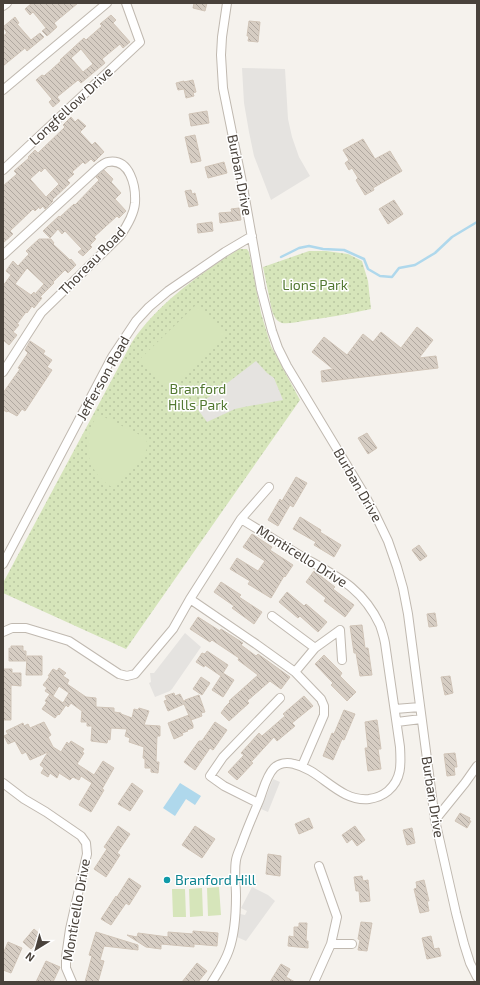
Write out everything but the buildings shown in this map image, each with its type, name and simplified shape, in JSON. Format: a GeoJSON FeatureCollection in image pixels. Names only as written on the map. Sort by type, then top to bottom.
{"type":"FeatureCollection","features":[{"type":"Feature","properties":{"kind":"street"},"geometry":{"type":"LineString","coordinates":[[3,6],[7,3]]}},
{"type":"Feature","properties":{"kind":"street"},"geometry":{"type":"LineString","coordinates":[[3,90],[107,3]]}},
{"type":"Feature","properties":{"kind":"street","name":"Longfellow Drive"},"geometry":{"type":"LineString","coordinates":[[3,170],[140,42],[126,3]]}},
{"type":"Feature","properties":{"kind":"street","name":"Burban Drive"},"geometry":{"type":"LineString","coordinates":[[227,3],[221,55],[223,88],[261,289],[278,348],[286,366],[375,514],[388,541],[401,581],[408,614],[435,820],[459,925],[466,950],[477,977]]}},
{"type":"Feature","properties":{"kind":"street","name":"Thoreau Road"},"geometry":{"type":"LineString","coordinates":[[3,255],[98,168],[107,162],[118,162],[129,171],[134,184],[135,203],[130,221],[120,236],[41,312],[3,372]]}},
{"type":"Feature","properties":{"kind":"street","name":"Jefferson Road"},"geometry":{"type":"LineString","coordinates":[[3,564],[6,551],[112,357],[136,321],[149,307],[168,291],[225,252],[252,236]]}},
{"type":"Feature","properties":{"kind":"street","name":"Monticello Drive"},"geometry":{"type":"LineString","coordinates":[[3,632],[12,628],[26,628],[69,641],[119,674],[127,676],[135,674],[173,629],[190,599],[241,519],[269,487]]}},
{"type":"Feature","properties":{"kind":"street","name":"Monticello Drive"},"geometry":{"type":"LineString","coordinates":[[212,982],[229,950],[235,925],[236,858],[249,823],[268,779],[275,767],[288,762],[302,766],[347,795],[355,799],[362,800],[383,795],[390,789],[396,780],[401,764],[386,643],[372,610],[357,592],[344,581],[300,556],[241,519]]}},
{"type":"Feature","properties":{"kind":"street"},"geometry":{"type":"LineString","coordinates":[[190,599],[295,672],[321,699],[324,706],[324,715],[302,766]]}},
{"type":"Feature","properties":{"kind":"street"},"geometry":{"type":"LineString","coordinates":[[272,616],[315,648]]}},
{"type":"Feature","properties":{"kind":"street"},"geometry":{"type":"LineString","coordinates":[[295,672],[315,648],[340,630],[342,660]]}},
{"type":"Feature","properties":{"kind":"street"},"geometry":{"type":"LineString","coordinates":[[258,803],[224,786],[210,776],[223,757],[280,698]]}},
{"type":"Feature","properties":{"kind":"street"},"geometry":{"type":"LineString","coordinates":[[395,709],[420,707]]}},
{"type":"Feature","properties":{"kind":"street"},"geometry":{"type":"LineString","coordinates":[[396,722],[421,719]]}},
{"type":"Feature","properties":{"kind":"street"},"geometry":{"type":"LineString","coordinates":[[435,820],[477,766]]}},
{"type":"Feature","properties":{"kind":"street","name":"Monticello Drive"},"geometry":{"type":"LineString","coordinates":[[3,783],[24,799],[81,836],[86,843],[87,854],[70,929],[66,957],[66,968],[72,982]]}},
{"type":"Feature","properties":{"kind":"street"},"geometry":{"type":"LineString","coordinates":[[314,982],[331,944],[337,917],[319,866]]}},
{"type":"Feature","properties":{"kind":"street"},"geometry":{"type":"LineString","coordinates":[[331,944],[352,944]]}},
{"type":"Feature","properties":{"kind":"green space","name":"Branford Hills Park"},"geometry":{"type":"Polygon","coordinates":[[[239,249],[247,249],[249,252],[261,313],[271,346],[300,400],[126,649],[3,593],[3,583],[132,342],[154,314],[167,302],[195,279],[239,249]]]}},
{"type":"Feature","properties":{"kind":"green space","name":"Lions Park"},"geometry":{"type":"Polygon","coordinates":[[[309,251],[326,251],[348,254],[362,261],[368,281],[371,309],[290,323],[282,323],[277,320],[272,311],[263,267],[309,251]]]}},
{"type":"Feature","properties":{"kind":"green space"},"geometry":{"type":"Polygon","coordinates":[[[197,304],[227,335],[170,390],[140,359],[197,304]]]}},
{"type":"Feature","properties":{"kind":"green space"},"geometry":{"type":"Polygon","coordinates":[[[182,388],[194,404],[181,414],[169,398],[182,388]]]}},
{"type":"Feature","properties":{"kind":"green space"},"geometry":{"type":"Polygon","coordinates":[[[98,414],[140,435],[146,439],[148,446],[145,453],[113,488],[96,473],[88,454],[89,435],[92,424],[98,414]]]}},
{"type":"Feature","properties":{"kind":"green space"},"geometry":{"type":"Polygon","coordinates":[[[219,887],[221,915],[208,916],[207,888],[219,887]]]}},
{"type":"Feature","properties":{"kind":"green space"},"geometry":{"type":"Polygon","coordinates":[[[202,888],[203,916],[190,917],[189,889],[202,888]]]}},
{"type":"Feature","properties":{"kind":"green space"},"geometry":{"type":"Polygon","coordinates":[[[172,889],[185,889],[186,917],[173,917],[172,889]]]}},
{"type":"Feature","properties":{"kind":"shaded area"},"geometry":{"type":"Polygon","coordinates":[[[242,68],[285,69],[288,119],[292,137],[299,157],[310,176],[271,200],[254,156],[244,103],[242,68]]]}},
{"type":"Feature","properties":{"kind":"shaded area"},"geometry":{"type":"Polygon","coordinates":[[[256,361],[274,378],[283,400],[235,409],[207,422],[196,407],[256,361]]]}},
{"type":"Feature","properties":{"kind":"shaded area"},"geometry":{"type":"Polygon","coordinates":[[[185,633],[201,647],[172,689],[155,697],[149,683],[151,682],[150,673],[154,673],[185,633]]]}},
{"type":"Feature","properties":{"kind":"shaded area"},"geometry":{"type":"Polygon","coordinates":[[[273,779],[280,782],[268,812],[261,809],[273,779]]]}},
{"type":"Feature","properties":{"kind":"shaded area"},"geometry":{"type":"Polygon","coordinates":[[[252,887],[268,895],[275,901],[246,941],[237,937],[240,914],[245,915],[247,911],[241,908],[252,887]]]}},
{"type":"Feature","properties":{"kind":"water"},"geometry":{"type":"Polygon","coordinates":[[[180,783],[201,796],[195,805],[186,799],[175,816],[163,808],[180,783]]]}},
{"type":"Feature","properties":{"kind":"waterway"},"geometry":{"type":"LineString","coordinates":[[281,257],[299,248],[309,246],[323,249],[344,250],[364,259],[368,269],[380,276],[392,277],[399,268],[415,265],[435,253],[452,237],[477,222]]}},
{"type":"Feature","properties":{"kind":"place","name":"Branford Hill"},"geometry":{"type":"Point","coordinates":[167,880]}}]}
